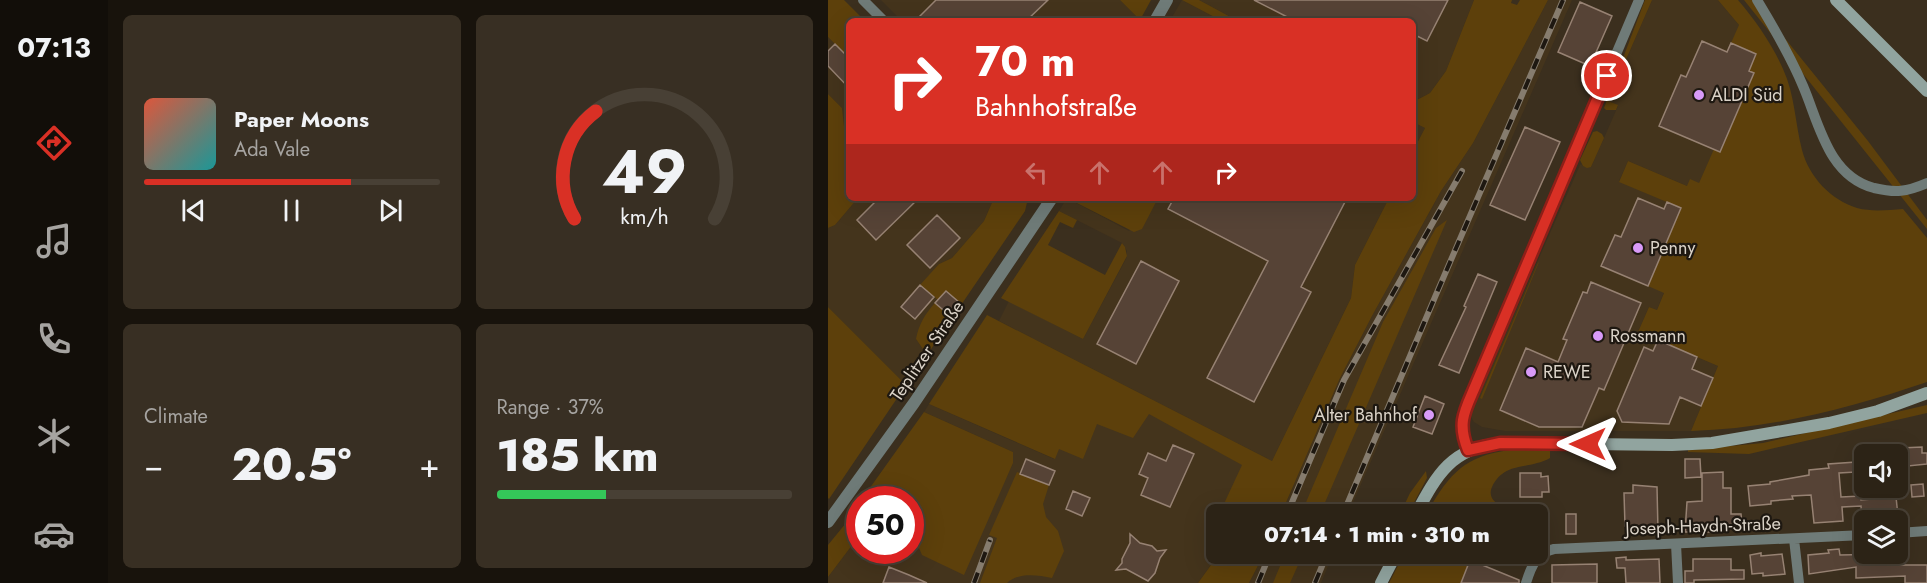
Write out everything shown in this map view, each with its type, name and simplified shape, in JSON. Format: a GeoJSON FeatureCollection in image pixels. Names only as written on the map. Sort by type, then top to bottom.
{"type":"FeatureCollection","features":[{"type":"Feature","properties":{"kind":"main road"},"geometry":{"type":"LineString","coordinates":[[1836,0],[1926,92]]}},
{"type":"Feature","properties":{"kind":"main road"},"geometry":{"type":"LineString","coordinates":[[1422,504],[1445,467],[1468,450],[1500,443],[1712,443],[1829,423],[1878,411],[1927,393]]}},
{"type":"Feature","properties":{"kind":"main road"},"geometry":{"type":"LineString","coordinates":[[1381,583],[1391,564]]}},
{"type":"Feature","properties":{"kind":"street"},"geometry":{"type":"LineString","coordinates":[[863,0],[881,18]]}},
{"type":"Feature","properties":{"kind":"street"},"geometry":{"type":"LineString","coordinates":[[1157,18],[1167,0]]}},
{"type":"Feature","properties":{"kind":"street"},"geometry":{"type":"LineString","coordinates":[[1468,450],[1462,435],[1463,416],[1639,0]]}},
{"type":"Feature","properties":{"kind":"street"},"geometry":{"type":"LineString","coordinates":[[1757,0],[1781,39],[1803,86],[1820,131],[1830,152],[1841,167],[1865,186],[1886,191],[1902,192],[1922,185],[1927,174]]}},
{"type":"Feature","properties":{"kind":"street","name":"Teplitzer Straße"},"geometry":{"type":"LineString","coordinates":[[828,522],[920,394],[1050,201]]}},
{"type":"Feature","properties":{"kind":"street"},"geometry":{"type":"LineString","coordinates":[[1908,532],[1927,531]]}},
{"type":"Feature","properties":{"kind":"street","name":"Joseph-Haydn-Straße"},"geometry":{"type":"LineString","coordinates":[[1526,583],[1535,561],[1543,553],[1566,549],[1854,535]]}},
{"type":"Feature","properties":{"kind":"street"},"geometry":{"type":"LineString","coordinates":[[1794,539],[1799,583]]}},
{"type":"Feature","properties":{"kind":"street"},"geometry":{"type":"LineString","coordinates":[[1676,544],[1678,583]]}},
{"type":"Feature","properties":{"kind":"shaded area"},"geometry":{"type":"Polygon","coordinates":[[[828,0],[844,0],[862,18],[846,18],[846,55],[828,37],[828,0]]]}},
{"type":"Feature","properties":{"kind":"shaded area"},"geometry":{"type":"Polygon","coordinates":[[[881,0],[1120,0],[1138,18],[899,18],[881,0]]]}},
{"type":"Feature","properties":{"kind":"shaded area"},"geometry":{"type":"Polygon","coordinates":[[[1120,0],[1151,0],[1141,18],[1138,18],[1120,0]]]}},
{"type":"Feature","properties":{"kind":"shaded area"},"geometry":{"type":"Polygon","coordinates":[[[1182,0],[1216,18],[1172,18],[1182,0]]]}},
{"type":"Feature","properties":{"kind":"shaded area"},"geometry":{"type":"Polygon","coordinates":[[[1182,0],[1199,0],[1232,18],[1216,18],[1182,0]]]}},
{"type":"Feature","properties":{"kind":"shaded area"},"geometry":{"type":"Polygon","coordinates":[[[1199,0],[1474,0],[1446,71],[1430,93],[1416,100],[1416,18],[1232,18],[1199,0]]]}},
{"type":"Feature","properties":{"kind":"shaded area"},"geometry":{"type":"Polygon","coordinates":[[[1474,0],[1512,0],[1511,3],[1517,5],[1520,0],[1548,0],[1473,143],[1441,191],[1372,316],[1340,378],[1285,504],[1224,504],[1242,465],[1149,414],[1133,438],[1097,424],[1083,459],[1059,449],[1055,459],[929,404],[987,315],[1272,461],[1351,298],[1355,265],[1387,201],[1416,201],[1416,145],[1425,128],[1416,124],[1416,100],[1430,93],[1446,71],[1474,0]]]}},
{"type":"Feature","properties":{"kind":"shaded area"},"geometry":{"type":"Polygon","coordinates":[[[1548,0],[1572,0],[1352,504],[1285,504],[1340,378],[1372,316],[1441,191],[1473,143],[1548,0]]]}},
{"type":"Feature","properties":{"kind":"shaded area"},"geometry":{"type":"Polygon","coordinates":[[[1645,0],[1652,0],[1608,101],[1618,105],[1616,110],[1606,110],[1604,108],[1645,0]]]}},
{"type":"Feature","properties":{"kind":"shaded area"},"geometry":{"type":"Polygon","coordinates":[[[1652,0],[1718,0],[1739,25],[1756,54],[1749,71],[1754,73],[1720,152],[1714,150],[1699,183],[1687,186],[1628,161],[1619,181],[1681,208],[1649,285],[1664,292],[1657,310],[1649,307],[1638,332],[1718,366],[1691,431],[1505,431],[1482,427],[1471,417],[1472,410],[1580,165],[1591,167],[1604,138],[1618,106],[1608,101],[1652,0]]]}},
{"type":"Feature","properties":{"kind":"shaded area"},"geometry":{"type":"Polygon","coordinates":[[[1718,0],[1738,0],[1774,51],[1790,89],[1805,160],[1822,186],[1838,199],[1857,208],[1903,209],[1927,238],[1927,382],[1810,416],[1751,426],[1691,431],[1718,366],[1638,332],[1649,307],[1657,310],[1664,293],[1648,286],[1681,208],[1619,182],[1628,161],[1687,186],[1690,179],[1699,183],[1714,149],[1719,152],[1753,73],[1749,71],[1756,54],[1731,43],[1739,25],[1718,0]]]}},
{"type":"Feature","properties":{"kind":"shaded area"},"geometry":{"type":"Polygon","coordinates":[[[1744,0],[1754,0],[1868,141],[1927,220],[1927,229],[1744,0]]]}},
{"type":"Feature","properties":{"kind":"shaded area"},"geometry":{"type":"Polygon","coordinates":[[[828,37],[846,55],[846,129],[842,108],[828,94],[828,37]]]}},
{"type":"Feature","properties":{"kind":"shaded area"},"geometry":{"type":"Polygon","coordinates":[[[828,94],[842,108],[846,128],[846,201],[855,201],[835,225],[828,228],[828,94]]]}},
{"type":"Feature","properties":{"kind":"shaded area"},"geometry":{"type":"Polygon","coordinates":[[[1416,124],[1425,128],[1416,145],[1416,124]]]}},
{"type":"Feature","properties":{"kind":"shaded area"},"geometry":{"type":"Polygon","coordinates":[[[1597,131],[1604,138],[1591,167],[1587,168],[1580,160],[1593,132],[1597,131]]]}},
{"type":"Feature","properties":{"kind":"shaded area"},"geometry":{"type":"Polygon","coordinates":[[[855,201],[993,201],[984,221],[952,258],[939,264],[938,300],[946,291],[960,303],[949,315],[916,339],[927,355],[906,385],[828,307],[828,228],[835,225],[855,201]]]}},
{"type":"Feature","properties":{"kind":"shaded area"},"geometry":{"type":"Polygon","coordinates":[[[993,201],[1027,201],[1025,211],[927,355],[916,339],[925,315],[935,303],[949,315],[959,303],[938,300],[920,285],[939,264],[952,258],[984,221],[993,201]]]}},
{"type":"Feature","properties":{"kind":"shaded area"},"geometry":{"type":"Polygon","coordinates":[[[1065,201],[1073,201],[1129,231],[1156,202],[1154,201],[1387,201],[1355,265],[1351,298],[1272,461],[999,321],[1009,301],[1083,339],[1127,257],[1127,251],[1122,243],[1059,211],[1065,201]]]}},
{"type":"Feature","properties":{"kind":"shaded area"},"geometry":{"type":"Polygon","coordinates":[[[1073,201],[1156,202],[1142,229],[1134,232],[1073,201]]]}},
{"type":"Feature","properties":{"kind":"shaded area"},"geometry":{"type":"Polygon","coordinates":[[[1059,211],[1077,220],[1073,228],[1060,222],[1048,245],[1105,275],[1122,243],[1127,256],[1083,339],[1001,298],[1059,211]]]}},
{"type":"Feature","properties":{"kind":"shaded area"},"geometry":{"type":"Polygon","coordinates":[[[1447,220],[1324,504],[1305,504],[1383,322],[1436,228],[1447,220]]]}},
{"type":"Feature","properties":{"kind":"shaded area"},"geometry":{"type":"Polygon","coordinates":[[[1539,262],[1482,399],[1480,398],[1539,262]]]}},
{"type":"Feature","properties":{"kind":"shaded area"},"geometry":{"type":"Polygon","coordinates":[[[828,307],[906,385],[829,499],[828,498],[828,307]]]}},
{"type":"Feature","properties":{"kind":"shaded area"},"geometry":{"type":"Polygon","coordinates":[[[929,404],[1054,459],[1058,449],[1097,424],[1149,413],[1243,465],[1225,504],[1206,504],[1206,564],[1212,564],[1198,583],[828,583],[828,577],[846,553],[846,564],[924,564],[924,541],[988,518],[1013,463],[1013,452],[924,412],[929,404]]]}},
{"type":"Feature","properties":{"kind":"shaded area"},"geometry":{"type":"Polygon","coordinates":[[[1927,405],[1927,413],[1749,454],[1688,452],[1688,450],[1763,443],[1927,405]]]}},
{"type":"Feature","properties":{"kind":"shaded area"},"geometry":{"type":"Polygon","coordinates":[[[924,412],[1013,452],[1013,463],[964,575],[924,556],[924,486],[871,486],[924,412]]]}},
{"type":"Feature","properties":{"kind":"shaded area"},"geometry":{"type":"Polygon","coordinates":[[[1510,450],[1550,450],[1550,458],[1503,473],[1492,487],[1492,497],[1497,504],[1432,504],[1442,488],[1459,470],[1480,457],[1510,450]]]}},
{"type":"Feature","properties":{"kind":"shaded area"},"geometry":{"type":"Polygon","coordinates":[[[1426,471],[1427,478],[1413,504],[1405,504],[1426,471]]]}},
{"type":"Feature","properties":{"kind":"shaded area"},"geometry":{"type":"Polygon","coordinates":[[[1017,472],[1049,485],[1043,504],[1046,517],[1058,531],[1064,551],[1052,578],[1028,575],[1017,577],[1007,583],[980,583],[997,538],[989,535],[1017,472]]]}},
{"type":"Feature","properties":{"kind":"shaded area"},"geometry":{"type":"Polygon","coordinates":[[[846,523],[846,553],[828,577],[828,545],[846,523]]]}},
{"type":"Feature","properties":{"kind":"shaded area"},"geometry":{"type":"Polygon","coordinates":[[[1212,564],[1259,564],[1249,583],[1198,583],[1212,564]]]}},
{"type":"Feature","properties":{"kind":"shaded area"},"geometry":{"type":"Polygon","coordinates":[[[1259,564],[1329,564],[1321,583],[1249,583],[1259,564]]]}},
{"type":"Feature","properties":{"kind":"shaded area"},"geometry":{"type":"Polygon","coordinates":[[[1281,564],[1299,564],[1290,583],[1273,583],[1281,564]]]}},
{"type":"Feature","properties":{"kind":"shaded area"},"geometry":{"type":"Polygon","coordinates":[[[1399,564],[1468,564],[1461,583],[1389,583],[1399,564]]]}},
{"type":"Feature","properties":{"kind":"building"},"geometry":{"type":"Polygon","coordinates":[[[936,0],[1048,0],[1029,18],[918,18],[936,0]]]}},
{"type":"Feature","properties":{"kind":"building"},"geometry":{"type":"Polygon","coordinates":[[[1254,0],[1448,0],[1427,41],[1416,36],[1416,18],[1289,18],[1254,0]]]}},
{"type":"Feature","properties":{"kind":"building"},"geometry":{"type":"Polygon","coordinates":[[[1580,2],[1612,16],[1590,66],[1558,52],[1580,2]]]}},
{"type":"Feature","properties":{"kind":"building","name":"ALDI Süd"},"geometry":{"type":"Polygon","coordinates":[[[1702,41],[1727,52],[1731,43],[1756,54],[1749,71],[1754,73],[1720,152],[1659,126],[1681,75],[1686,77],[1702,41]]]}},
{"type":"Feature","properties":{"kind":"building"},"geometry":{"type":"Polygon","coordinates":[[[835,44],[846,55],[846,85],[828,66],[828,51],[835,44]]]}},
{"type":"Feature","properties":{"kind":"building"},"geometry":{"type":"Polygon","coordinates":[[[1525,127],[1560,142],[1525,220],[1490,205],[1525,127]]]}},
{"type":"Feature","properties":{"kind":"building"},"geometry":{"type":"Polygon","coordinates":[[[1638,198],[1664,209],[1667,202],[1681,208],[1648,286],[1601,266],[1615,235],[1621,237],[1638,198]]]}},
{"type":"Feature","properties":{"kind":"building"},"geometry":{"type":"Polygon","coordinates":[[[876,201],[916,201],[876,240],[857,220],[876,201]]]}},
{"type":"Feature","properties":{"kind":"building"},"geometry":{"type":"Polygon","coordinates":[[[1172,201],[1345,201],[1301,287],[1311,292],[1254,402],[1207,378],[1268,261],[1168,209],[1172,201]]]}},
{"type":"Feature","properties":{"kind":"building"},"geometry":{"type":"Polygon","coordinates":[[[937,215],[960,238],[930,268],[907,245],[937,215]]]}},
{"type":"Feature","properties":{"kind":"building"},"geometry":{"type":"Polygon","coordinates":[[[1141,261],[1179,281],[1136,364],[1097,344],[1141,261]]]}},
{"type":"Feature","properties":{"kind":"building"},"geometry":{"type":"Polygon","coordinates":[[[1478,274],[1497,282],[1459,373],[1439,365],[1466,307],[1464,306],[1478,274]]]}},
{"type":"Feature","properties":{"kind":"building"},"geometry":{"type":"Polygon","coordinates":[[[1591,282],[1641,303],[1604,390],[1599,388],[1582,427],[1539,427],[1500,410],[1526,348],[1558,362],[1567,340],[1563,339],[1583,292],[1587,293],[1591,282]]]}},
{"type":"Feature","properties":{"kind":"building"},"geometry":{"type":"Polygon","coordinates":[[[920,285],[934,297],[915,319],[901,307],[920,285]]]}},
{"type":"Feature","properties":{"kind":"building"},"geometry":{"type":"Polygon","coordinates":[[[946,291],[960,303],[949,315],[935,303],[946,291]]]}},
{"type":"Feature","properties":{"kind":"building"},"geometry":{"type":"Polygon","coordinates":[[[1658,340],[1697,357],[1692,369],[1713,378],[1701,406],[1680,397],[1669,424],[1622,422],[1617,411],[1644,347],[1653,351],[1658,340]]]}},
{"type":"Feature","properties":{"kind":"building","name":"Alter Bahnhof"},"geometry":{"type":"Polygon","coordinates":[[[1425,396],[1444,404],[1432,434],[1413,427],[1425,396]]]}},
{"type":"Feature","properties":{"kind":"building"},"geometry":{"type":"Polygon","coordinates":[[[1173,445],[1194,454],[1170,507],[1141,495],[1148,478],[1139,474],[1148,453],[1166,461],[1173,445]]]}},
{"type":"Feature","properties":{"kind":"building"},"geometry":{"type":"Polygon","coordinates":[[[1922,447],[1922,453],[1927,453],[1927,464],[1908,466],[1908,448],[1922,447]]]}},
{"type":"Feature","properties":{"kind":"building"},"geometry":{"type":"Polygon","coordinates":[[[1026,459],[1055,471],[1049,485],[1020,474],[1026,459]]]}},
{"type":"Feature","properties":{"kind":"building"},"geometry":{"type":"Polygon","coordinates":[[[1685,459],[1700,459],[1701,477],[1685,478],[1685,459]]]}},
{"type":"Feature","properties":{"kind":"building"},"geometry":{"type":"Polygon","coordinates":[[[1854,462],[1854,472],[1839,473],[1841,497],[1854,496],[1861,500],[1896,498],[1897,510],[1861,510],[1861,506],[1842,507],[1843,521],[1814,523],[1811,495],[1792,496],[1793,499],[1750,506],[1748,486],[1770,484],[1770,482],[1809,475],[1809,470],[1829,468],[1828,464],[1854,462]]]}},
{"type":"Feature","properties":{"kind":"building"},"geometry":{"type":"Polygon","coordinates":[[[1723,472],[1723,488],[1731,488],[1731,514],[1741,514],[1742,524],[1714,525],[1714,532],[1685,532],[1687,502],[1702,501],[1702,473],[1723,472]]]}},
{"type":"Feature","properties":{"kind":"building"},"geometry":{"type":"Polygon","coordinates":[[[1520,473],[1541,473],[1541,477],[1548,476],[1549,492],[1542,492],[1542,497],[1520,497],[1520,473]]]}},
{"type":"Feature","properties":{"kind":"building"},"geometry":{"type":"Polygon","coordinates":[[[1923,484],[1924,496],[1912,497],[1911,485],[1923,484]]]}},
{"type":"Feature","properties":{"kind":"building"},"geometry":{"type":"Polygon","coordinates":[[[1633,485],[1657,487],[1658,531],[1634,534],[1634,526],[1625,526],[1624,493],[1633,493],[1633,485]]]}},
{"type":"Feature","properties":{"kind":"building"},"geometry":{"type":"Polygon","coordinates":[[[1073,491],[1090,498],[1082,516],[1066,509],[1073,491]]]}},
{"type":"Feature","properties":{"kind":"building"},"geometry":{"type":"Polygon","coordinates":[[[1566,514],[1576,514],[1576,534],[1566,534],[1566,514]]]}},
{"type":"Feature","properties":{"kind":"building"},"geometry":{"type":"Polygon","coordinates":[[[1130,534],[1140,543],[1152,546],[1157,551],[1166,550],[1160,558],[1155,573],[1148,581],[1126,569],[1116,570],[1122,563],[1130,543],[1130,534]]]}},
{"type":"Feature","properties":{"kind":"building"},"geometry":{"type":"Polygon","coordinates":[[[1839,549],[1840,555],[1854,555],[1854,564],[1927,565],[1927,583],[1905,583],[1905,576],[1856,578],[1856,567],[1809,574],[1808,555],[1829,553],[1828,550],[1839,549]]]}},
{"type":"Feature","properties":{"kind":"building"},"geometry":{"type":"Polygon","coordinates":[[[1761,553],[1761,556],[1782,554],[1785,574],[1763,576],[1763,573],[1752,574],[1750,555],[1761,553]]]}},
{"type":"Feature","properties":{"kind":"building"},"geometry":{"type":"Polygon","coordinates":[[[1626,557],[1626,560],[1659,559],[1660,583],[1626,583],[1625,568],[1617,568],[1616,558],[1626,557]]]}},
{"type":"Feature","properties":{"kind":"building"},"geometry":{"type":"Polygon","coordinates":[[[1693,559],[1731,559],[1731,570],[1744,570],[1744,579],[1694,580],[1694,583],[1685,583],[1685,571],[1693,571],[1693,559]]]}},
{"type":"Feature","properties":{"kind":"building"},"geometry":{"type":"Polygon","coordinates":[[[1468,564],[1480,564],[1519,580],[1519,583],[1461,583],[1468,564]]]}},
{"type":"Feature","properties":{"kind":"building"},"geometry":{"type":"Polygon","coordinates":[[[1597,564],[1597,583],[1552,583],[1552,565],[1597,564]]]}},
{"type":"Feature","properties":{"kind":"building"},"geometry":{"type":"Polygon","coordinates":[[[889,567],[909,575],[927,583],[883,583],[889,567]]]}},
{"type":"Feature","properties":{"kind":"railway"},"geometry":{"type":"LineString","coordinates":[[1347,504],[1563,0]]}},
{"type":"Feature","properties":{"kind":"railway"},"geometry":{"type":"LineString","coordinates":[[1291,504],[1344,380],[1462,171]]}},
{"type":"Feature","properties":{"kind":"railway"},"geometry":{"type":"LineString","coordinates":[[974,583],[990,540]]}},
{"type":"Feature","properties":{"kind":"railway"},"geometry":{"type":"LineString","coordinates":[[1258,583],[1266,564]]}},
{"type":"Feature","properties":{"kind":"railway"},"geometry":{"type":"LineString","coordinates":[[1315,583],[1323,564]]}},
{"type":"Feature","properties":{"kind":"place","name":"ALDI Süd"},"geometry":{"type":"Point","coordinates":[1699,95]}},
{"type":"Feature","properties":{"kind":"place","name":"Penny"},"geometry":{"type":"Point","coordinates":[1638,248]}},
{"type":"Feature","properties":{"kind":"place","name":"Rossmann"},"geometry":{"type":"Point","coordinates":[1598,336]}},
{"type":"Feature","properties":{"kind":"place","name":"REWE"},"geometry":{"type":"Point","coordinates":[1531,372]}},
{"type":"Feature","properties":{"kind":"place","name":"Alter Bahnhof"},"geometry":{"type":"Point","coordinates":[1429,415]}},
{"type":"Feature","properties":{"kind":"route"},"geometry":{"type":"LineString","coordinates":[[1588,444],[1500,443],[1468,450],[1461,427],[1463,416],[1477,382],[1607,76]]}}]}
